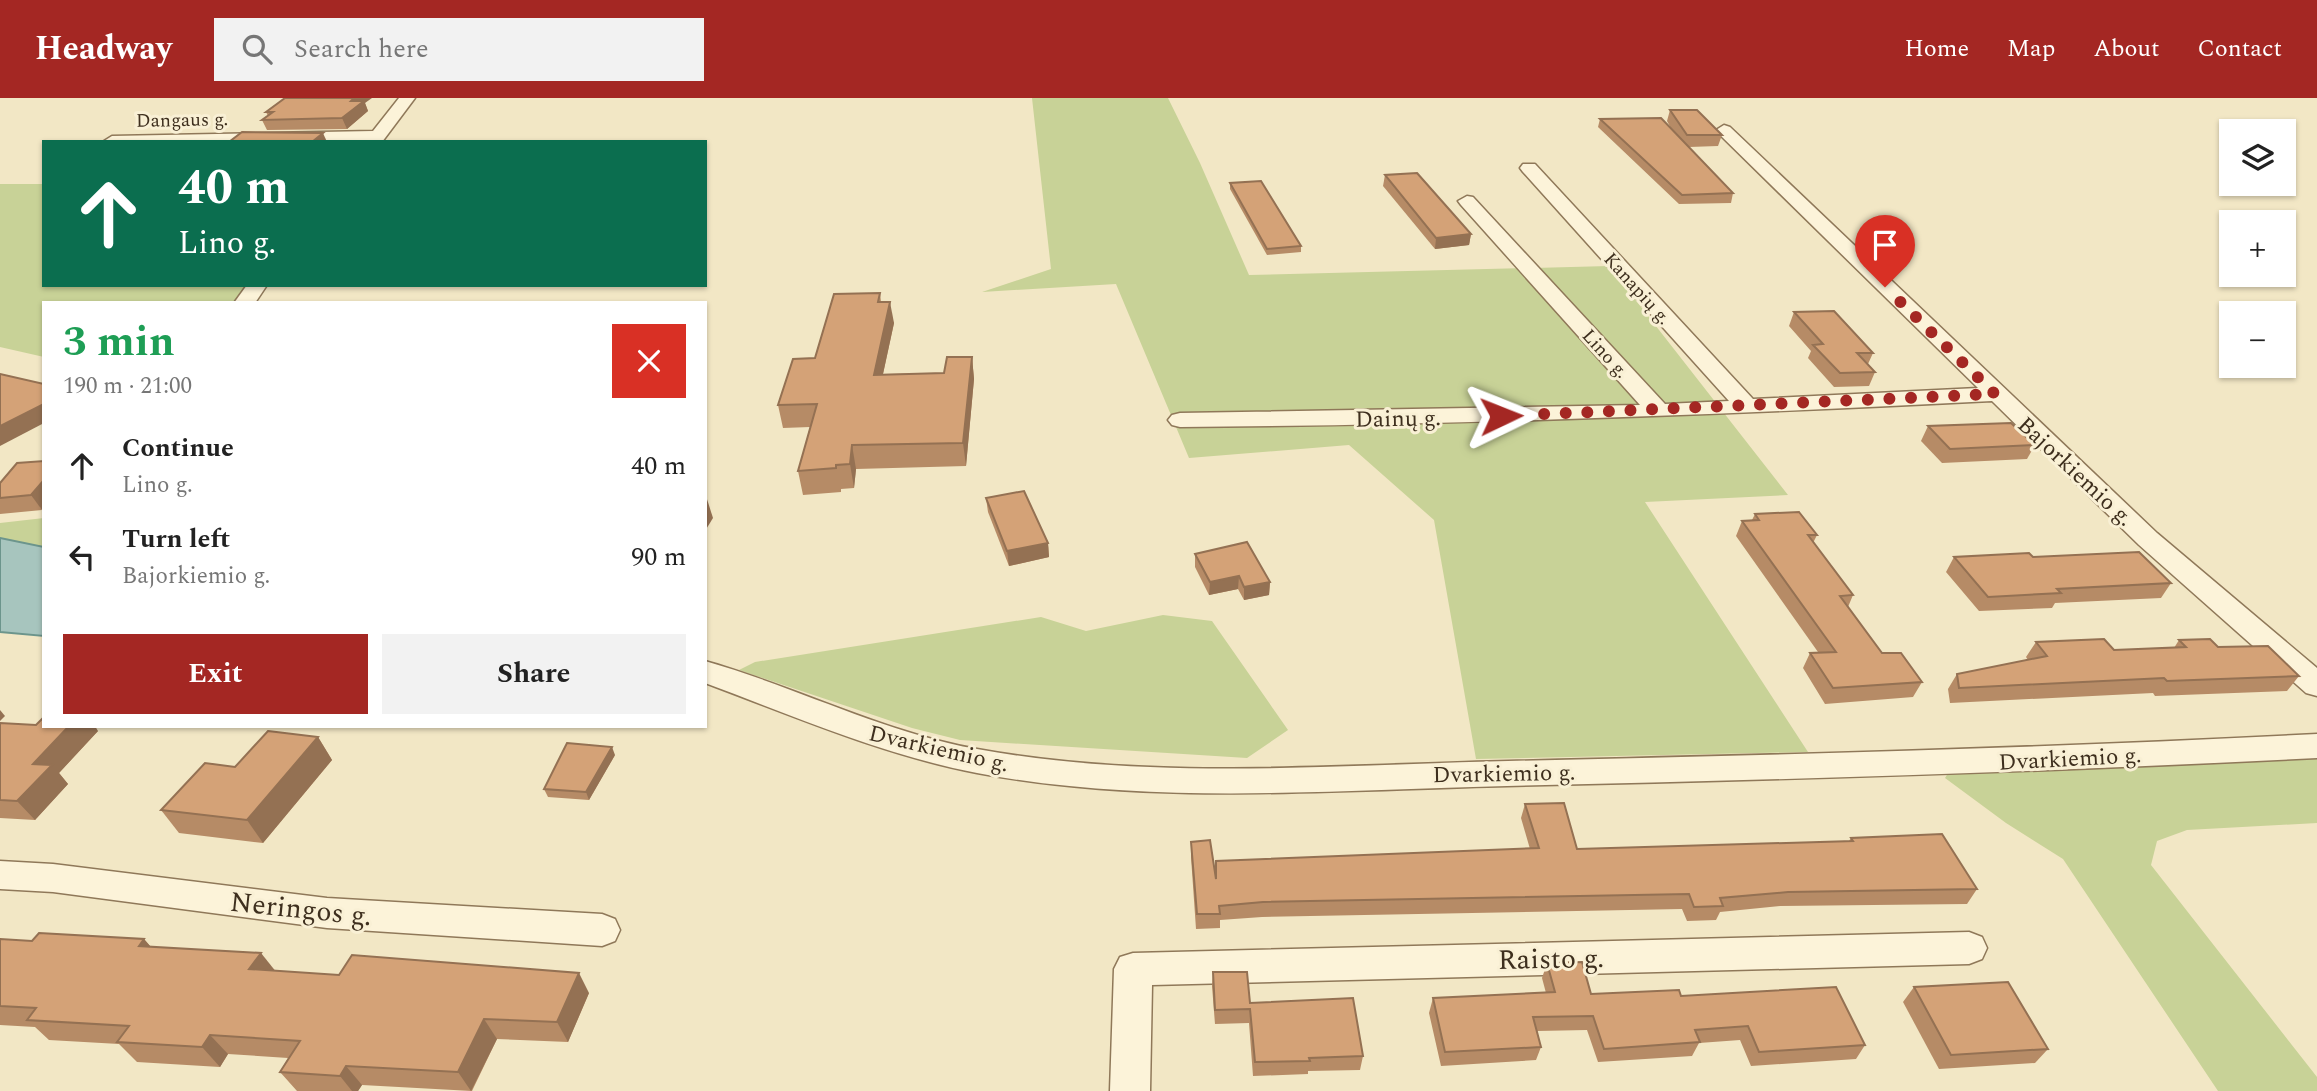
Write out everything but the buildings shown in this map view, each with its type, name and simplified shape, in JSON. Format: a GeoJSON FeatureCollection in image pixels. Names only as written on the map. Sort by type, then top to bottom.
{"type":"FeatureCollection","features":[{"type":"Feature","properties":{"kind":"street"},"geometry":{"type":"LineString","coordinates":[[375,139],[407,98]]}},
{"type":"Feature","properties":{"kind":"street","name":"Bajorkiemio g."},"geometry":{"type":"LineString","coordinates":[[1724,130],[2148,539],[2317,685]]}},
{"type":"Feature","properties":{"kind":"street","name":"Dangaus g."},"geometry":{"type":"LineString","coordinates":[[244,140],[375,139]]}},
{"type":"Feature","properties":{"kind":"street","name":"Kanapių g."},"geometry":{"type":"LineString","coordinates":[[1529,168],[1747,407]]}},
{"type":"Feature","properties":{"kind":"street","name":"Lino g."},"geometry":{"type":"LineString","coordinates":[[1467,201],[1659,411]]}},
{"type":"Feature","properties":{"kind":"street"},"geometry":{"type":"LineString","coordinates":[[1659,411],[1995,394]]}},
{"type":"Feature","properties":{"kind":"street","name":"Dainų g."},"geometry":{"type":"LineString","coordinates":[[1180,420],[1422,418],[1659,411]]}},
{"type":"Feature","properties":{"kind":"street","name":"Dvarkiemio g."},"geometry":{"type":"LineString","coordinates":[[707,672],[829,719],[957,757],[1067,773],[1106,775],[1289,778],[1926,764],[2317,746]]}},
{"type":"Feature","properties":{"kind":"street","name":"Neringos g."},"geometry":{"type":"LineString","coordinates":[[0,875],[53,878],[327,913],[602,930]]}},
{"type":"Feature","properties":{"kind":"street","name":"Raisto g."},"geometry":{"type":"LineString","coordinates":[[1130,1091],[1133,969],[1969,948]]}},
{"type":"Feature","properties":{"kind":"green space"},"geometry":{"type":"Polygon","coordinates":[[[1032,98],[1168,98],[1249,275],[1609,266],[1788,495],[1645,502],[1808,752],[1476,759],[1434,520],[1349,445],[1189,458],[1116,284],[982,292],[1051,269],[1032,98]]]}},
{"type":"Feature","properties":{"kind":"green space"},"geometry":{"type":"Polygon","coordinates":[[[0,184],[42,184],[42,287],[248,287],[237,301],[42,301],[42,357],[0,347],[0,184]]]}},
{"type":"Feature","properties":{"kind":"green space"},"geometry":{"type":"Polygon","coordinates":[[[42,518],[42,636],[0,632],[0,523],[42,518]]]}},
{"type":"Feature","properties":{"kind":"green space"},"geometry":{"type":"Polygon","coordinates":[[[1163,615],[1212,621],[1288,730],[1247,758],[960,740],[912,728],[739,670],[755,662],[1041,617],[1086,631],[1163,615]]]}},
{"type":"Feature","properties":{"kind":"green space"},"geometry":{"type":"Polygon","coordinates":[[[2317,746],[2317,823],[2187,830],[2157,841],[2151,865],[2317,1077],[2317,1091],[2218,1091],[2063,859],[2006,823],[1945,778],[1954,764],[2317,746]]]}},
{"type":"Feature","properties":{"kind":"water"},"geometry":{"type":"Polygon","coordinates":[[[0,538],[42,547],[42,636],[0,632],[0,538]]]}},
{"type":"Feature","properties":{"kind":"route"},"geometry":{"type":"LineString","coordinates":[[1501,416],[1995,394],[1885,287]]}}]}
